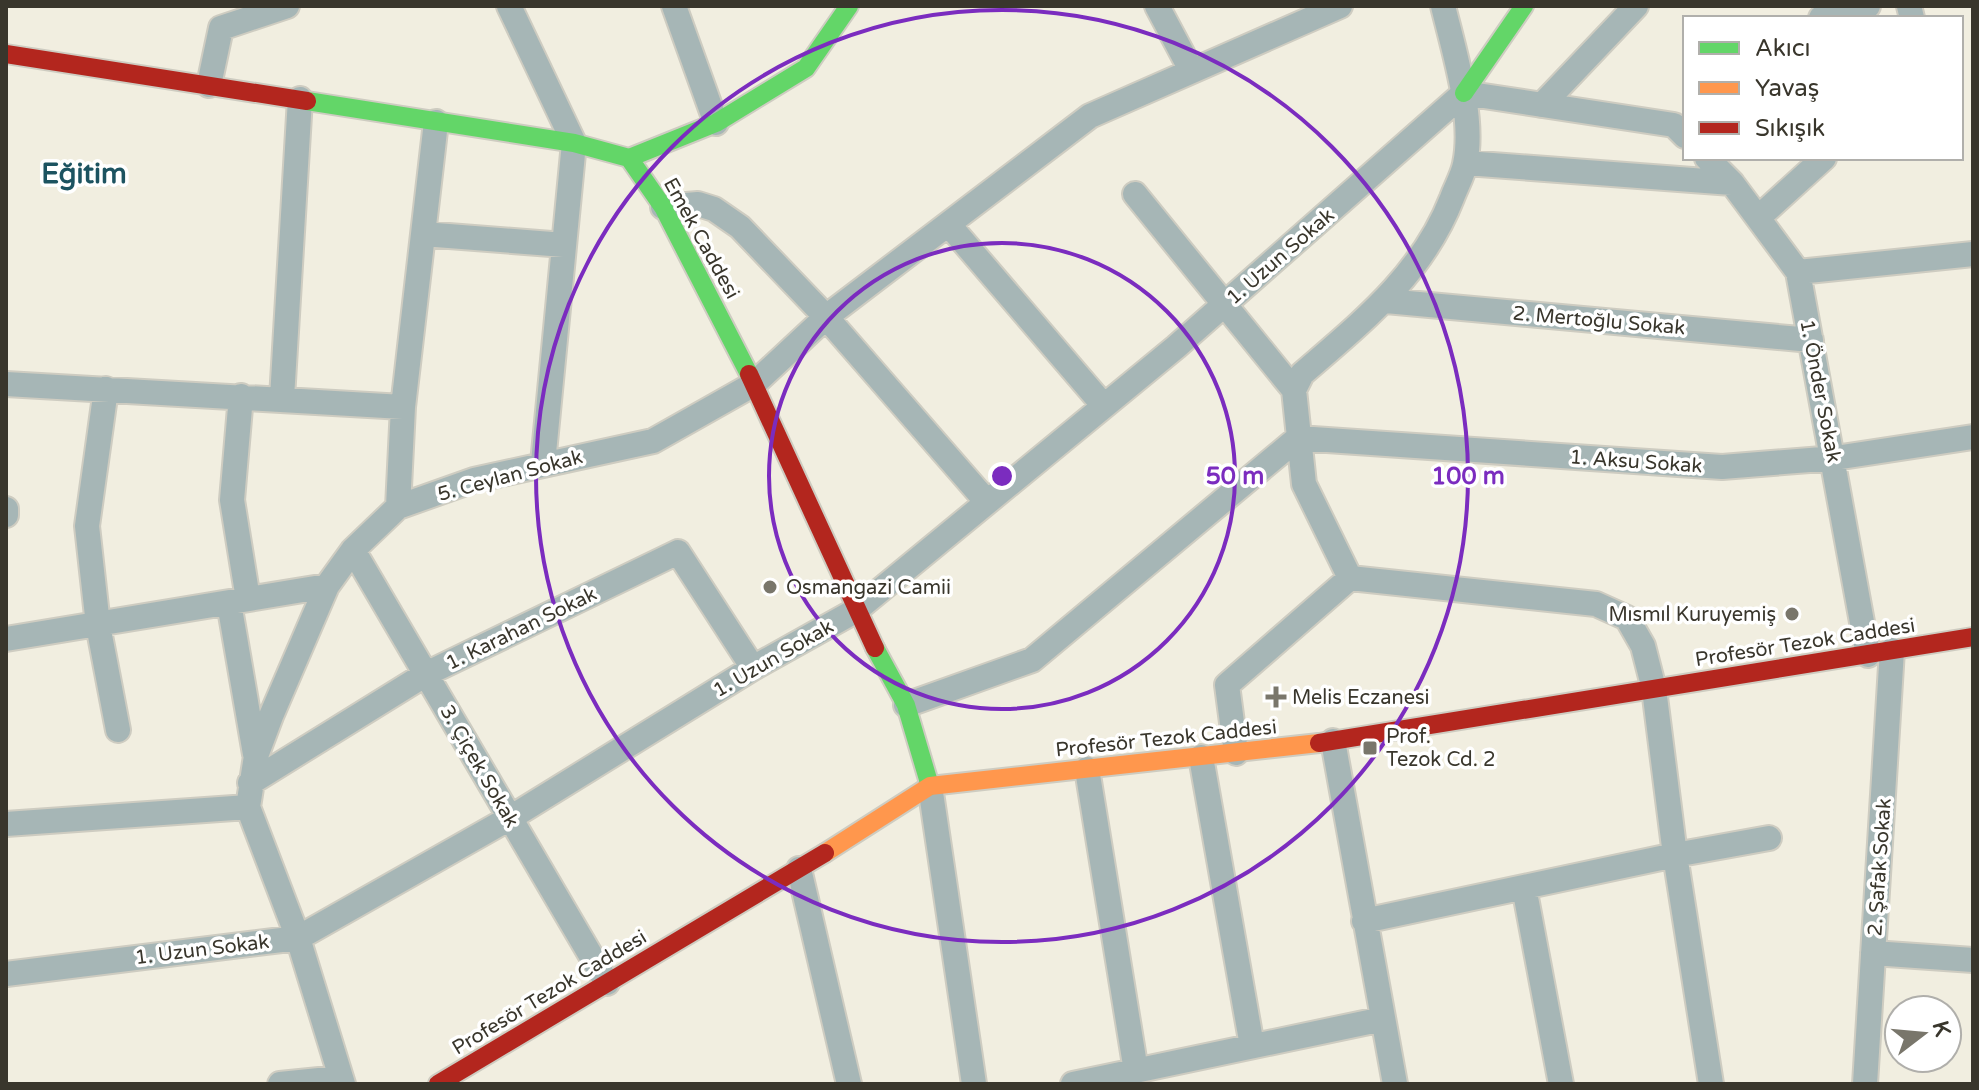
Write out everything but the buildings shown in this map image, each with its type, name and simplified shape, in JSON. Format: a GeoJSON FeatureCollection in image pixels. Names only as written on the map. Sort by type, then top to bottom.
{"type":"FeatureCollection","features":[{"type":"Feature","properties":{"kind":"street"},"geometry":{"type":"LineString","coordinates":[[209,85],[221,28],[287,6]]}},
{"type":"Feature","properties":{"kind":"street"},"geometry":{"type":"LineString","coordinates":[[509,6],[574,143],[543,463]]}},
{"type":"Feature","properties":{"kind":"street"},"geometry":{"type":"LineString","coordinates":[[674,6],[716,123]]}},
{"type":"Feature","properties":{"kind":"street"},"geometry":{"type":"LineString","coordinates":[[1157,6],[1191,70]]}},
{"type":"Feature","properties":{"kind":"street"},"geometry":{"type":"LineString","coordinates":[[1350,578],[1304,484],[1294,390],[1302,374],[1386,301],[1418,263],[1447,210],[1466,163],[1464,93],[1443,6]]}},
{"type":"Feature","properties":{"kind":"street"},"geometry":{"type":"LineString","coordinates":[[1464,93],[1524,6]]}},
{"type":"Feature","properties":{"kind":"street"},"geometry":{"type":"LineString","coordinates":[[1542,105],[1636,6]]}},
{"type":"Feature","properties":{"kind":"street"},"geometry":{"type":"LineString","coordinates":[[1829,16],[1868,6]]}},
{"type":"Feature","properties":{"kind":"street","name":"5. Ceylan Sokak"},"geometry":{"type":"LineString","coordinates":[[249,795],[256,756],[327,586],[353,550],[398,507],[474,480],[653,441],[754,384],[826,317],[1090,116],[1336,7]]}},
{"type":"Feature","properties":{"kind":"street"},"geometry":{"type":"LineString","coordinates":[[6,54],[574,143],[629,158],[716,123],[806,68],[843,9]]}},
{"type":"Feature","properties":{"kind":"street"},"geometry":{"type":"LineString","coordinates":[[1464,93],[1681,126]]}},
{"type":"Feature","properties":{"kind":"street","name":"1. Uzun Sokak"},"geometry":{"type":"LineString","coordinates":[[6,974],[298,938],[510,818],[753,668],[855,611],[1224,304],[1464,93]]}},
{"type":"Feature","properties":{"kind":"street"},"geometry":{"type":"LineString","coordinates":[[282,398],[300,99]]}},
{"type":"Feature","properties":{"kind":"street"},"geometry":{"type":"LineString","coordinates":[[398,507],[403,407],[436,122]]}},
{"type":"Feature","properties":{"kind":"street","name":"Emek Caddesi"},"geometry":{"type":"LineString","coordinates":[[629,158],[663,207],[754,384],[855,611],[906,705],[930,786]]}},
{"type":"Feature","properties":{"kind":"street","name":"1. Önder Sokak"},"geometry":{"type":"LineString","coordinates":[[1709,160],[1732,183],[1798,272],[1835,458],[1880,652]]}},
{"type":"Feature","properties":{"kind":"street"},"geometry":{"type":"LineString","coordinates":[[1758,218],[1822,160]]}},
{"type":"Feature","properties":{"kind":"street"},"geometry":{"type":"LineString","coordinates":[[1466,163],[1732,183]]}},
{"type":"Feature","properties":{"kind":"street"},"geometry":{"type":"LineString","coordinates":[[1135,194],[1294,390]]}},
{"type":"Feature","properties":{"kind":"street"},"geometry":{"type":"LineString","coordinates":[[663,207],[698,204],[728,217],[826,317],[987,502]]}},
{"type":"Feature","properties":{"kind":"street"},"geometry":{"type":"LineString","coordinates":[[949,225],[1104,406]]}},
{"type":"Feature","properties":{"kind":"street"},"geometry":{"type":"LineString","coordinates":[[423,234],[564,245]]}},
{"type":"Feature","properties":{"kind":"street"},"geometry":{"type":"LineString","coordinates":[[1798,272],[1973,254]]}},
{"type":"Feature","properties":{"kind":"street","name":"2. Mertoğlu Sokak"},"geometry":{"type":"LineString","coordinates":[[1386,301],[1811,340]]}},
{"type":"Feature","properties":{"kind":"street"},"geometry":{"type":"LineString","coordinates":[[6,384],[403,407]]}},
{"type":"Feature","properties":{"kind":"street"},"geometry":{"type":"LineString","coordinates":[[106,389],[87,526],[98,625],[118,730]]}},
{"type":"Feature","properties":{"kind":"street","name":"5. Ceylan Sokak"},"geometry":{"type":"LineString","coordinates":[[241,396],[232,500],[238,601],[256,756]]}},
{"type":"Feature","properties":{"kind":"street","name":"1. Aksu Sokak"},"geometry":{"type":"LineString","coordinates":[[1298,438],[1722,467],[1835,458],[1973,437]]}},
{"type":"Feature","properties":{"kind":"street"},"geometry":{"type":"LineString","coordinates":[[906,705],[1032,660],[1298,438]]}},
{"type":"Feature","properties":{"kind":"street","name":"3. Çiçek Sokak"},"geometry":{"type":"LineString","coordinates":[[353,550],[607,983]]}},
{"type":"Feature","properties":{"kind":"street","name":"1. Karahan Sokak"},"geometry":{"type":"LineString","coordinates":[[249,795],[426,674],[678,552],[753,668]]}},
{"type":"Feature","properties":{"kind":"street"},"geometry":{"type":"LineString","coordinates":[[1236,753],[1227,685],[1350,578],[1596,604],[1627,618],[1643,646],[1654,689],[1675,855],[1711,1084]]}},
{"type":"Feature","properties":{"kind":"street"},"geometry":{"type":"LineString","coordinates":[[6,639],[327,586]]}},
{"type":"Feature","properties":{"kind":"street","name":"Profesör Tezok Caddesi"},"geometry":{"type":"LineString","coordinates":[[438,1084],[799,869],[930,786],[1333,741],[1973,637]]}},
{"type":"Feature","properties":{"kind":"street","name":"2. Şafak Sokak"},"geometry":{"type":"LineString","coordinates":[[1865,1084],[1873,953],[1880,652]]}},
{"type":"Feature","properties":{"kind":"street"},"geometry":{"type":"LineString","coordinates":[[1333,741],[1395,1084]]}},
{"type":"Feature","properties":{"kind":"street"},"geometry":{"type":"LineString","coordinates":[[1201,757],[1252,1046]]}},
{"type":"Feature","properties":{"kind":"street"},"geometry":{"type":"LineString","coordinates":[[1087,769],[1136,1071]]}},
{"type":"Feature","properties":{"kind":"street"},"geometry":{"type":"LineString","coordinates":[[930,786],[974,1084]]}},
{"type":"Feature","properties":{"kind":"street"},"geometry":{"type":"LineString","coordinates":[[6,824],[249,795],[298,938],[341,1081],[280,1084]]}},
{"type":"Feature","properties":{"kind":"street"},"geometry":{"type":"LineString","coordinates":[[1364,921],[1769,838]]}},
{"type":"Feature","properties":{"kind":"street"},"geometry":{"type":"LineString","coordinates":[[799,869],[849,1084]]}},
{"type":"Feature","properties":{"kind":"street"},"geometry":{"type":"LineString","coordinates":[[1524,887],[1561,1084]]}},
{"type":"Feature","properties":{"kind":"street"},"geometry":{"type":"LineString","coordinates":[[1873,953],[1973,960]]}},
{"type":"Feature","properties":{"kind":"street"},"geometry":{"type":"LineString","coordinates":[[1073,1084],[1383,1019]]}},
{"type":"Feature","properties":{"kind":"traffic: fast"},"geometry":{"type":"LineString","coordinates":[[629,158],[716,123],[806,68],[849,6]]}},
{"type":"Feature","properties":{"kind":"traffic: fast"},"geometry":{"type":"LineString","coordinates":[[1464,93],[1524,6]]}},
{"type":"Feature","properties":{"kind":"traffic: fast"},"geometry":{"type":"LineString","coordinates":[[307,101],[574,143],[629,158],[663,207],[749,374]]}},
{"type":"Feature","properties":{"kind":"traffic: fast"},"geometry":{"type":"LineString","coordinates":[[875,648],[906,705],[930,786]]}},
{"type":"Feature","properties":{"kind":"traffic: slow"},"geometry":{"type":"LineString","coordinates":[[825,853],[930,786],[1319,743]]}},
{"type":"Feature","properties":{"kind":"traffic: jam"},"geometry":{"type":"LineString","coordinates":[[6,54],[307,101]]}},
{"type":"Feature","properties":{"kind":"traffic: jam"},"geometry":{"type":"LineString","coordinates":[[749,374],[875,648]]}},
{"type":"Feature","properties":{"kind":"traffic: jam"},"geometry":{"type":"LineString","coordinates":[[1319,743],[1973,637]]}},
{"type":"Feature","properties":{"kind":"traffic: jam"},"geometry":{"type":"LineString","coordinates":[[438,1084],[825,853]]}},
{"type":"Feature","properties":{"kind":"place","name":"Osmangazi Camii"},"geometry":{"type":"Point","coordinates":[770,587]}},
{"type":"Feature","properties":{"kind":"place","name":"Mısmıl Kuruyemiş"},"geometry":{"type":"Point","coordinates":[1792,614]}},
{"type":"Feature","properties":{"kind":"place","name":"Melis Eczanesi"},"geometry":{"type":"Point","coordinates":[1276,697]}},
{"type":"Feature","properties":{"kind":"place","name":"Prof. Tezok Cd. 2"},"geometry":{"type":"Point","coordinates":[1370,748]}},
{"type":"Feature","properties":{"kind":"district","name":"Eğitim"},"geometry":{"type":"Point","coordinates":[84,173]}}]}
